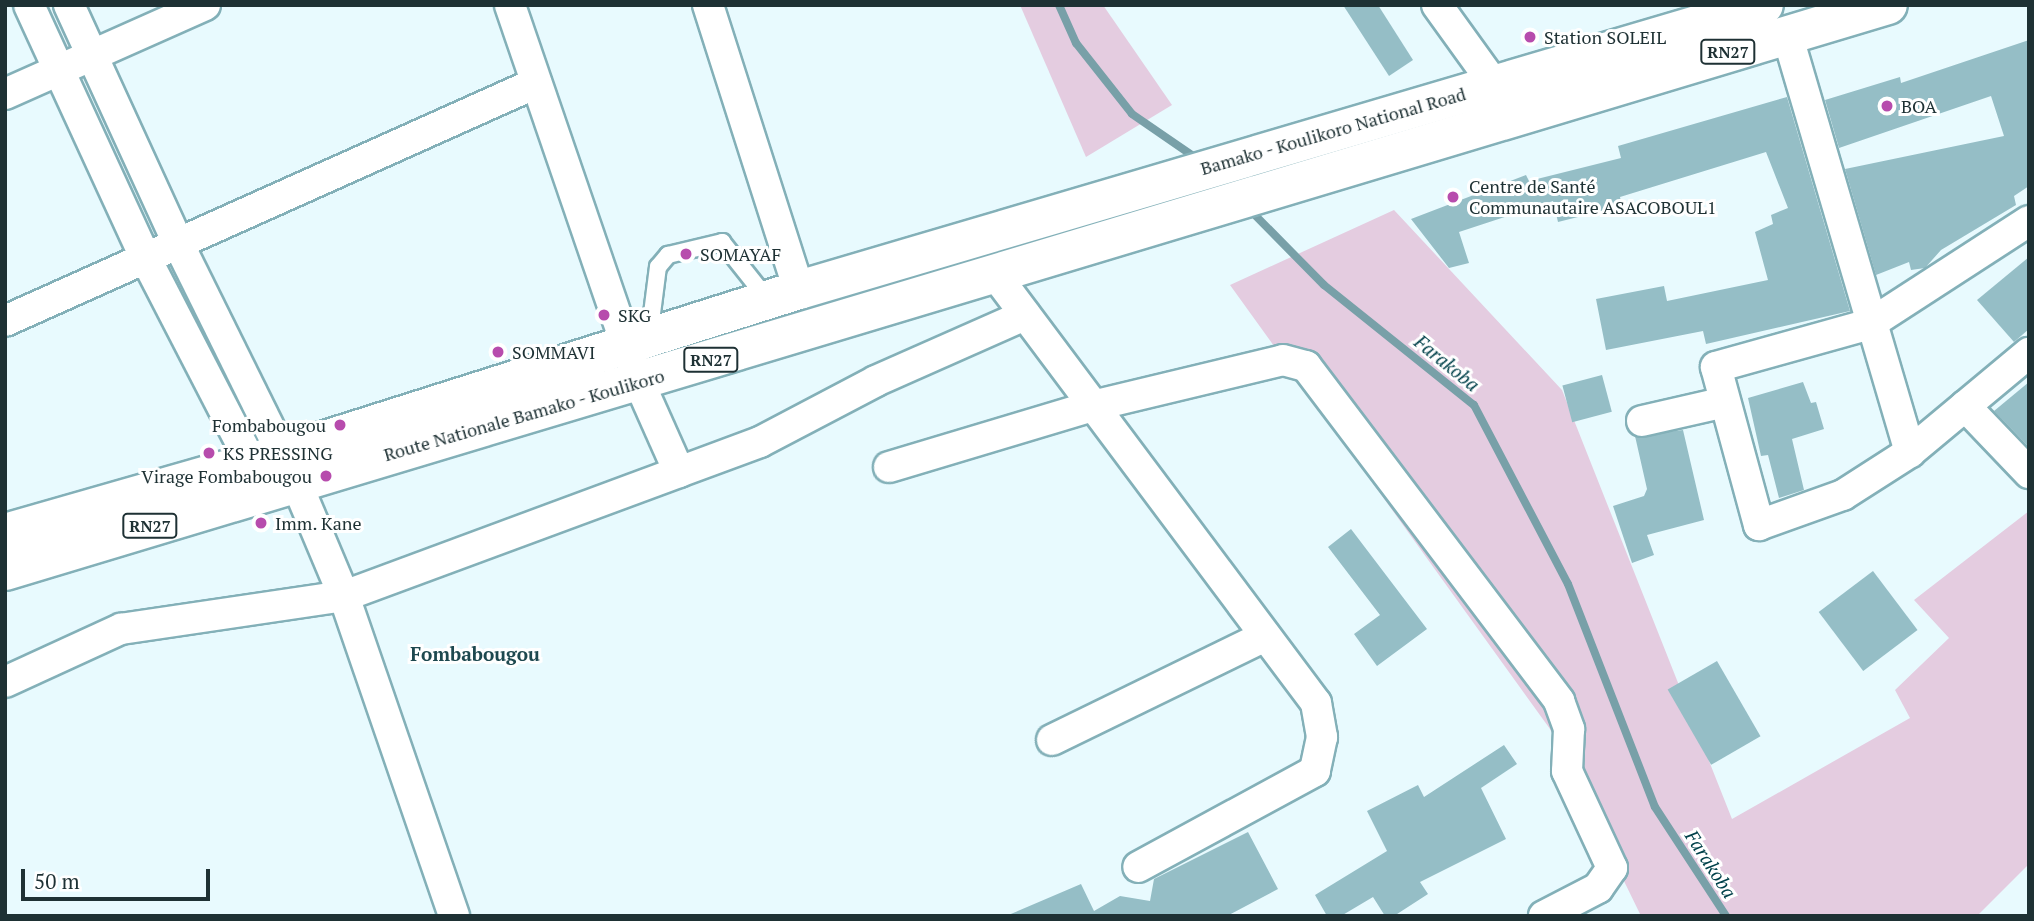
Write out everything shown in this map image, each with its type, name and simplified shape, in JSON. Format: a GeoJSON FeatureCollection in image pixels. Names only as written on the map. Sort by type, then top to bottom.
{"type":"FeatureCollection","features":[{"type":"Feature","properties":{"kind":"main road","name":"RN27"},"geometry":{"type":"LineString","coordinates":[[1698,14],[1775,19],[1888,5]]}},
{"type":"Feature","properties":{"kind":"main road","name":"Bamako - Koulikoro National Road"},"geometry":{"type":"LineString","coordinates":[[1114,196],[1553,67],[1698,14]]}},
{"type":"Feature","properties":{"kind":"main road","name":"RN27"},"geometry":{"type":"LineString","coordinates":[[1505,120],[1567,102],[1775,19]]}},
{"type":"Feature","properties":{"kind":"main road","name":"Route Nationale Bamako - Koulikoro"},"geometry":{"type":"LineString","coordinates":[[5,533],[273,472],[639,382],[1505,120]]}},
{"type":"Feature","properties":{"kind":"main road","name":"Route Nationale Bamako - Koulikoro"},"geometry":{"type":"LineString","coordinates":[[5,571],[637,341],[1114,196]]}},
{"type":"Feature","properties":{"kind":"street"},"geometry":{"type":"LineString","coordinates":[[29,5],[145,257],[317,541],[344,596],[454,916]]}},
{"type":"Feature","properties":{"kind":"street"},"geometry":{"type":"LineString","coordinates":[[69,5],[178,243],[273,472]]}},
{"type":"Feature","properties":{"kind":"street"},"geometry":{"type":"LineString","coordinates":[[5,94],[205,5]]}},
{"type":"Feature","properties":{"kind":"street"},"geometry":{"type":"LineString","coordinates":[[510,5],[536,83],[637,341],[639,382],[680,472]]}},
{"type":"Feature","properties":{"kind":"street"},"geometry":{"type":"LineString","coordinates":[[708,5],[784,295]]}},
{"type":"Feature","properties":{"kind":"street"},"geometry":{"type":"LineString","coordinates":[[1437,5],[1494,84],[1505,120]]}},
{"type":"Feature","properties":{"kind":"street"},"geometry":{"type":"LineString","coordinates":[[1775,19],[1910,452]]}},
{"type":"Feature","properties":{"kind":"street"},"geometry":{"type":"LineString","coordinates":[[5,321],[536,83]]}},
{"type":"Feature","properties":{"kind":"street"},"geometry":{"type":"LineString","coordinates":[[2029,221],[1870,324],[1716,367],[1759,525],[1843,495],[1910,452],[2029,352]]}},
{"type":"Feature","properties":{"kind":"street"},"geometry":{"type":"LineString","coordinates":[[995,274],[1316,703],[1322,737],[1315,771],[1138,867]]}},
{"type":"Feature","properties":{"kind":"street"},"geometry":{"type":"LineString","coordinates":[[5,682],[121,629],[344,596],[760,442],[876,381],[1025,315]]}},
{"type":"Feature","properties":{"kind":"street"},"geometry":{"type":"LineString","coordinates":[[889,467],[1092,406],[1283,359],[1306,366],[1559,701],[1569,729],[1567,771],[1612,868],[1598,888],[1544,916]]}},
{"type":"Feature","properties":{"kind":"street"},"geometry":{"type":"LineString","coordinates":[[1642,421],[1726,402]]}},
{"type":"Feature","properties":{"kind":"street"},"geometry":{"type":"LineString","coordinates":[[1965,406],[2029,473]]}},
{"type":"Feature","properties":{"kind":"street"},"geometry":{"type":"LineString","coordinates":[[1052,740],[1265,636]]}},
{"type":"Feature","properties":{"kind":"lane"},"geometry":{"type":"LineString","coordinates":[[637,341],[658,267],[668,255],[722,242],[784,295]]}},
{"type":"Feature","properties":{"kind":"shaded area"},"geometry":{"type":"Polygon","coordinates":[[[1020,5],[1103,5],[1172,105],[1086,157],[1020,5]]]}},
{"type":"Feature","properties":{"kind":"shaded area"},"geometry":{"type":"Polygon","coordinates":[[[1394,210],[1562,390],[1732,819],[1910,718],[1895,690],[1949,638],[1914,600],[2029,511],[2029,864],[1977,916],[1641,916],[1550,729],[1230,285],[1394,210]]]}},
{"type":"Feature","properties":{"kind":"building"},"geometry":{"type":"Polygon","coordinates":[[[1343,5],[1378,5],[1413,60],[1389,76],[1343,5]]]}},
{"type":"Feature","properties":{"kind":"building"},"geometry":{"type":"Polygon","coordinates":[[[2029,40],[2029,186],[2014,196],[2016,205],[1941,250],[1925,268],[1911,270],[1909,262],[1876,275],[1845,169],[2004,136],[1991,96],[1839,148],[1825,100],[1900,77],[1901,83],[2029,40]]]}},
{"type":"Feature","properties":{"kind":"building"},"geometry":{"type":"Polygon","coordinates":[[[1787,97],[1850,311],[1706,344],[1703,331],[1606,350],[1596,299],[1664,286],[1667,301],[1768,280],[1755,232],[1773,224],[1771,215],[1788,208],[1766,152],[1620,197],[1622,206],[1558,222],[1553,201],[1459,232],[1469,263],[1449,268],[1411,219],[1526,175],[1529,181],[1621,158],[1618,146],[1787,97]]]}},
{"type":"Feature","properties":{"kind":"building"},"geometry":{"type":"Polygon","coordinates":[[[2029,257],[2029,329],[2014,342],[1977,300],[2029,257]]]}},
{"type":"Feature","properties":{"kind":"building"},"geometry":{"type":"Polygon","coordinates":[[[1602,375],[1612,412],[1572,422],[1562,386],[1602,375]]]}},
{"type":"Feature","properties":{"kind":"building"},"geometry":{"type":"Polygon","coordinates":[[[1803,382],[1811,403],[1816,402],[1824,429],[1792,439],[1804,490],[1779,498],[1768,455],[1761,456],[1748,398],[1803,382]]]}},
{"type":"Feature","properties":{"kind":"building"},"geometry":{"type":"Polygon","coordinates":[[[2029,382],[2029,447],[1994,411],[2029,382]]]}},
{"type":"Feature","properties":{"kind":"building"},"geometry":{"type":"Polygon","coordinates":[[[1683,430],[1704,520],[1647,535],[1654,555],[1632,563],[1613,506],[1644,496],[1647,489],[1635,436],[1683,430]]]}},
{"type":"Feature","properties":{"kind":"building"},"geometry":{"type":"Polygon","coordinates":[[[1351,529],[1427,629],[1377,666],[1354,634],[1380,615],[1328,547],[1351,529]]]}},
{"type":"Feature","properties":{"kind":"building"},"geometry":{"type":"Polygon","coordinates":[[[1873,571],[1918,630],[1863,671],[1819,612],[1873,571]]]}},
{"type":"Feature","properties":{"kind":"building"},"geometry":{"type":"Polygon","coordinates":[[[1717,661],[1760,736],[1711,765],[1668,690],[1717,661]]]}},
{"type":"Feature","properties":{"kind":"building"},"geometry":{"type":"Polygon","coordinates":[[[1504,745],[1517,764],[1481,788],[1506,839],[1420,882],[1428,894],[1394,916],[1385,916],[1373,897],[1341,916],[1327,916],[1315,895],[1387,851],[1367,811],[1418,785],[1424,797],[1504,745]]]}},
{"type":"Feature","properties":{"kind":"building"},"geometry":{"type":"Polygon","coordinates":[[[1248,832],[1278,889],[1227,916],[1006,916],[1081,884],[1094,911],[1120,896],[1150,901],[1154,879],[1248,832]]]}},
{"type":"Feature","properties":{"kind":"waterway","name":"Farakoba"},"geometry":{"type":"LineString","coordinates":[[1059,5],[1076,43],[1132,114],[1199,160]]}},
{"type":"Feature","properties":{"kind":"waterway","name":"Farakoba"},"geometry":{"type":"LineString","coordinates":[[1248,208],[1324,285],[1474,405],[1568,584],[1655,807],[1726,916]]}},
{"type":"Feature","properties":{"kind":"place","name":"Station SOLEIL"},"geometry":{"type":"Point","coordinates":[1530,37]}},
{"type":"Feature","properties":{"kind":"place","name":"BOA"},"geometry":{"type":"Point","coordinates":[1887,106]}},
{"type":"Feature","properties":{"kind":"place","name":"Centre de Santé Communautaire ASACOBOUL1"},"geometry":{"type":"Point","coordinates":[1453,197]}},
{"type":"Feature","properties":{"kind":"place","name":"SOMAYAF"},"geometry":{"type":"Point","coordinates":[686,254]}},
{"type":"Feature","properties":{"kind":"place","name":"SKG"},"geometry":{"type":"Point","coordinates":[604,315]}},
{"type":"Feature","properties":{"kind":"place","name":"SOMMAVI"},"geometry":{"type":"Point","coordinates":[498,352]}},
{"type":"Feature","properties":{"kind":"place","name":"Fombabougou"},"geometry":{"type":"Point","coordinates":[340,425]}},
{"type":"Feature","properties":{"kind":"place","name":"KS PRESSING"},"geometry":{"type":"Point","coordinates":[209,453]}},
{"type":"Feature","properties":{"kind":"place","name":"Virage Fombabougou"},"geometry":{"type":"Point","coordinates":[326,476]}},
{"type":"Feature","properties":{"kind":"place","name":"Imm. Kane"},"geometry":{"type":"Point","coordinates":[261,523]}},
{"type":"Feature","properties":{"kind":"district","name":"Fombabougou"},"geometry":{"type":"Point","coordinates":[475,654]}}]}
